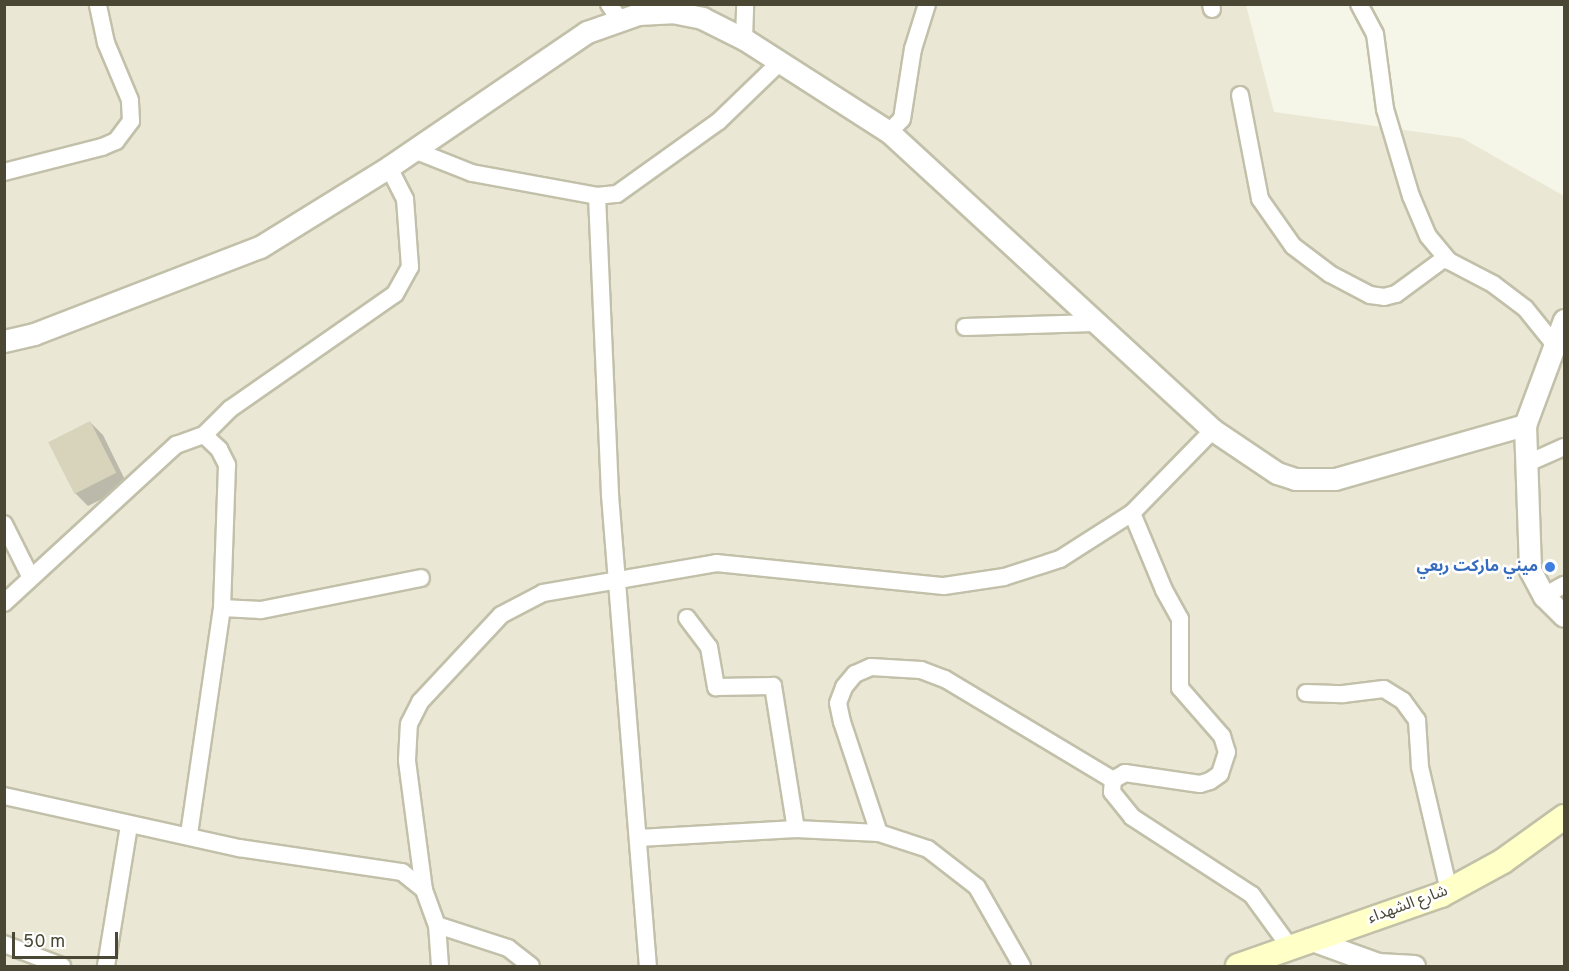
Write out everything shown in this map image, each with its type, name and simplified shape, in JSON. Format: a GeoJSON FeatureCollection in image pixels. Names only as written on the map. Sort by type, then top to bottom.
{"type":"FeatureCollection","features":[{"type":"Feature","properties":{"kind":"main road","name":"شارع الشهداء"},"geometry":{"type":"LineString","coordinates":[[1269,966],[1308,944],[1449,891],[1503,861],[1564,817]]}},
{"type":"Feature","properties":{"kind":"main road","name":"شارع الشهداء"},"geometry":{"type":"LineString","coordinates":[[1238,966],[1308,944],[1444,908],[1477,892],[1564,836]]}},
{"type":"Feature","properties":{"kind":"street"},"geometry":{"type":"LineString","coordinates":[[4,172],[102,147],[116,141],[131,121],[130,100],[106,43],[98,4]]}},
{"type":"Feature","properties":{"kind":"street"},"geometry":{"type":"LineString","coordinates":[[744,39],[745,4]]}},
{"type":"Feature","properties":{"kind":"street"},"geometry":{"type":"LineString","coordinates":[[889,132],[902,119],[914,49],[927,4]]}},
{"type":"Feature","properties":{"kind":"street"},"geometry":{"type":"LineString","coordinates":[[1359,4],[1375,34],[1385,109],[1411,196],[1428,236],[1445,258],[1493,284],[1525,308],[1554,344]]}},
{"type":"Feature","properties":{"kind":"street"},"geometry":{"type":"LineString","coordinates":[[4,341],[34,334],[260,247],[389,167],[614,12],[672,12],[702,18],[744,39],[889,132],[1094,323],[1213,430],[1277,473],[1316,480],[1335,479],[1525,425]]}},
{"type":"Feature","properties":{"kind":"street"},"geometry":{"type":"LineString","coordinates":[[414,150],[472,173],[597,196],[617,194],[665,163],[719,121],[779,63]]}},
{"type":"Feature","properties":{"kind":"street"},"geometry":{"type":"LineString","coordinates":[[1240,95],[1260,199],[1293,246],[1330,274],[1384,297],[1396,294],[1445,258]]}},
{"type":"Feature","properties":{"kind":"street"},"geometry":{"type":"LineString","coordinates":[[4,603],[30,576],[176,445],[204,435],[230,409],[395,294],[410,267],[405,199],[389,167]]}},
{"type":"Feature","properties":{"kind":"street"},"geometry":{"type":"LineString","coordinates":[[597,196],[617,579],[648,966]]}},
{"type":"Feature","properties":{"kind":"street"},"geometry":{"type":"LineString","coordinates":[[1564,320],[1525,425],[1530,570],[1544,596],[1564,616]]}},
{"type":"Feature","properties":{"kind":"street"},"geometry":{"type":"LineString","coordinates":[[964,327],[1094,323]]}},
{"type":"Feature","properties":{"kind":"street"},"geometry":{"type":"LineString","coordinates":[[440,966],[437,925],[424,890],[407,760],[409,724],[420,702],[501,615],[543,593],[716,563],[944,586],[1004,577],[1060,559],[1132,513],[1213,430]]}},
{"type":"Feature","properties":{"kind":"street"},"geometry":{"type":"LineString","coordinates":[[189,835],[222,608],[228,465],[219,448],[204,435]]}},
{"type":"Feature","properties":{"kind":"street"},"geometry":{"type":"LineString","coordinates":[[1528,463],[1564,447]]}},
{"type":"Feature","properties":{"kind":"street"},"geometry":{"type":"LineString","coordinates":[[1113,780],[1125,773],[1200,784],[1220,774],[1227,752],[1222,736],[1180,688],[1180,619],[1164,590],[1132,513]]}},
{"type":"Feature","properties":{"kind":"street"},"geometry":{"type":"LineString","coordinates":[[4,524],[30,576]]}},
{"type":"Feature","properties":{"kind":"street"},"geometry":{"type":"LineString","coordinates":[[222,608],[261,610],[421,578]]}},
{"type":"Feature","properties":{"kind":"street"},"geometry":{"type":"LineString","coordinates":[[1544,596],[1564,585]]}},
{"type":"Feature","properties":{"kind":"street"},"geometry":{"type":"LineString","coordinates":[[687,618],[710,647],[717,687],[773,686],[796,829]]}},
{"type":"Feature","properties":{"kind":"street"},"geometry":{"type":"LineString","coordinates":[[879,833],[838,703],[849,680],[871,667],[909,667],[933,674],[1113,780]]}},
{"type":"Feature","properties":{"kind":"street"},"geometry":{"type":"LineString","coordinates":[[1306,693],[1343,694],[1384,689],[1403,701],[1417,720],[1420,767],[1449,891]]}},
{"type":"Feature","properties":{"kind":"street"},"geometry":{"type":"LineString","coordinates":[[1113,780],[1112,792],[1132,817],[1252,895],[1308,944],[1378,964],[1414,966]]}},
{"type":"Feature","properties":{"kind":"street"},"geometry":{"type":"LineString","coordinates":[[4,796],[129,826],[189,835],[239,848],[402,872],[424,890]]}},
{"type":"Feature","properties":{"kind":"street"},"geometry":{"type":"LineString","coordinates":[[106,966],[129,826]]}},
{"type":"Feature","properties":{"kind":"street"},"geometry":{"type":"LineString","coordinates":[[639,837],[796,829],[879,833],[928,849],[977,887],[1022,966]]}},
{"type":"Feature","properties":{"kind":"street"},"geometry":{"type":"LineString","coordinates":[[437,925],[508,948],[531,966]]}},
{"type":"Feature","properties":{"kind":"street"},"geometry":{"type":"LineString","coordinates":[[4,944],[62,966]]}},
{"type":"Feature","properties":{"kind":"shaded area"},"geometry":{"type":"Polygon","coordinates":[[[5,5],[1246,5],[1274,112],[1462,138],[1564,196],[1564,966],[5,966],[5,5]]]}},
{"type":"Feature","properties":{"kind":"building"},"geometry":{"type":"Polygon","coordinates":[[[90,421],[116,473],[74,494],[48,442],[90,421]]]}},
{"type":"Feature","properties":{"kind":"place","name":"ميني ماركت ربعي"},"geometry":{"type":"Point","coordinates":[1550,567]}}]}
